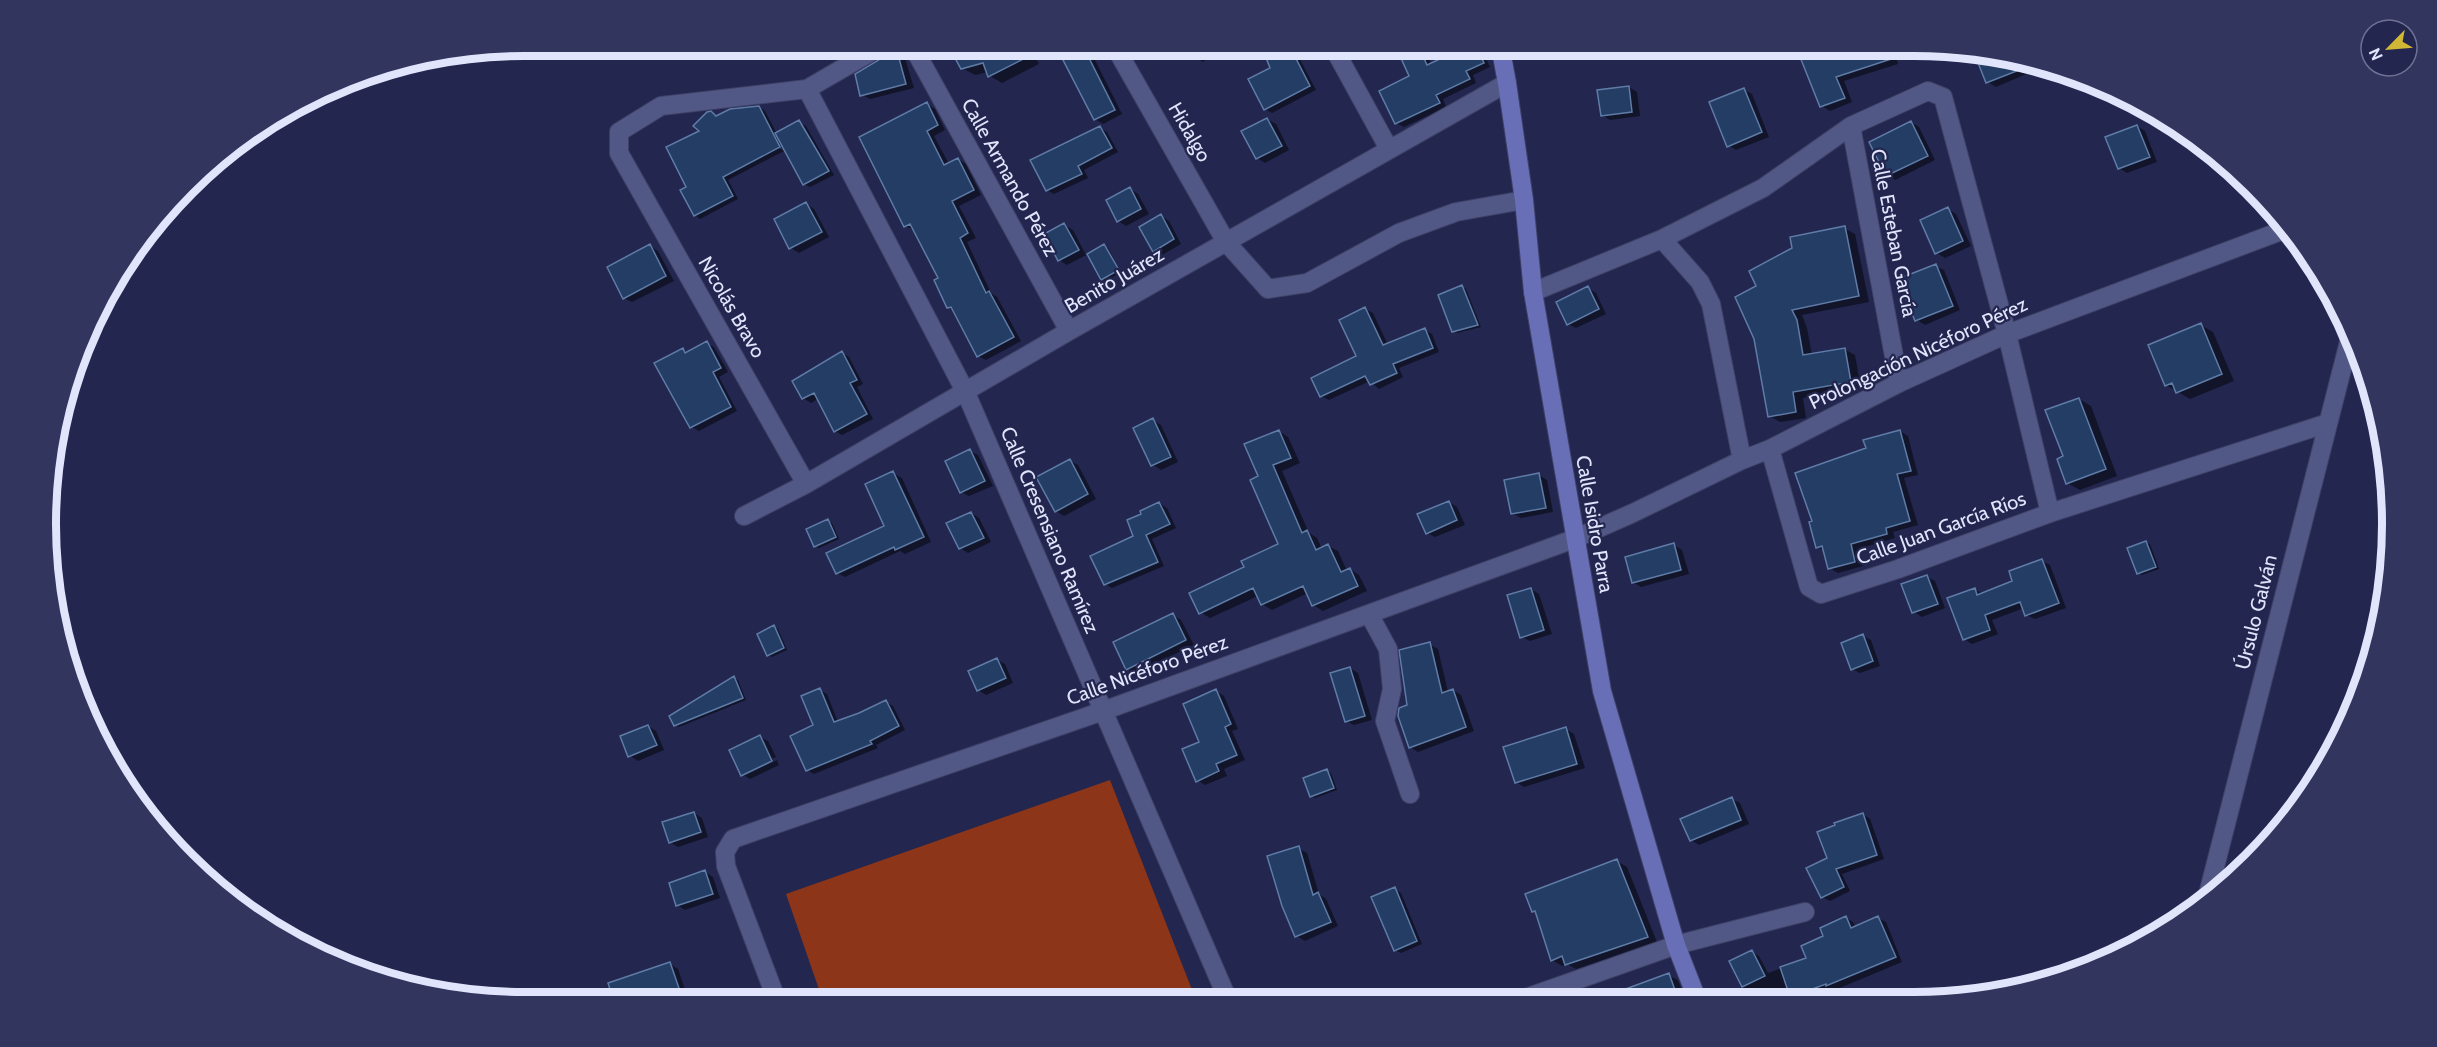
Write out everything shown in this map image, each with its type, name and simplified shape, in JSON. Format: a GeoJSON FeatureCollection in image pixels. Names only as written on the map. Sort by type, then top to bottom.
{"type":"FeatureCollection","features":[{"type":"Feature","properties":{"kind":"street"},"geometry":{"type":"LineString","coordinates":[[807,89],[864,56]]}},
{"type":"Feature","properties":{"kind":"street","name":"Calle Armando Pérez"},"geometry":{"type":"LineString","coordinates":[[918,56],[1069,331]]}},
{"type":"Feature","properties":{"kind":"street","name":"Hidalgo"},"geometry":{"type":"LineString","coordinates":[[1120,56],[1226,242],[1268,289],[1307,283],[1399,233],[1456,212],[1524,200]]}},
{"type":"Feature","properties":{"kind":"street"},"geometry":{"type":"LineString","coordinates":[[1338,56],[1389,149]]}},
{"type":"Feature","properties":{"kind":"street","name":"Calle Isidro Parra"},"geometry":{"type":"LineString","coordinates":[[1502,56],[1524,200],[1533,292],[1602,691],[1676,945],[1694,992]]}},
{"type":"Feature","properties":{"kind":"street","name":"Benito Juárez"},"geometry":{"type":"LineString","coordinates":[[744,516],[807,484],[1069,331],[1508,83]]}},
{"type":"Feature","properties":{"kind":"street","name":"Nicolás Bravo"},"geometry":{"type":"LineString","coordinates":[[807,89],[662,106],[619,132],[619,153],[807,484]]}},
{"type":"Feature","properties":{"kind":"street","name":"Calle Cresensiano Ramírez"},"geometry":{"type":"LineString","coordinates":[[807,89],[966,393],[1225,992]]}},
{"type":"Feature","properties":{"kind":"street","name":"Calle Juan García Ríos"},"geometry":{"type":"LineString","coordinates":[[1770,449],[1809,587],[1821,594],[2050,513],[2007,334],[1943,97],[1928,91],[1851,126]]}},
{"type":"Feature","properties":{"kind":"street"},"geometry":{"type":"LineString","coordinates":[[1533,292],[1662,238],[1763,188],[1851,126]]}},
{"type":"Feature","properties":{"kind":"street","name":"Calle Esteban García"},"geometry":{"type":"LineString","coordinates":[[1851,126],[1899,383]]}},
{"type":"Feature","properties":{"kind":"street","name":"Prolongación Nicéforo Pérez"},"geometry":{"type":"LineString","coordinates":[[1574,539],[1770,449],[1899,383],[2007,334],[2279,232]]}},
{"type":"Feature","properties":{"kind":"street"},"geometry":{"type":"LineString","coordinates":[[1662,238],[1700,282],[1711,304],[1742,460]]}},
{"type":"Feature","properties":{"kind":"street","name":"Úrsulo Galván"},"geometry":{"type":"LineString","coordinates":[[2210,885],[2347,348]]}},
{"type":"Feature","properties":{"kind":"street"},"geometry":{"type":"LineString","coordinates":[[2050,513],[2328,423]]}},
{"type":"Feature","properties":{"kind":"street","name":"Calle Nicéforo Pérez"},"geometry":{"type":"LineString","coordinates":[[774,992],[726,866],[725,852],[733,838],[1103,711],[1574,539]]}},
{"type":"Feature","properties":{"kind":"street"},"geometry":{"type":"LineString","coordinates":[[1369,614],[1388,649],[1392,689],[1385,722],[1410,794]]}},
{"type":"Feature","properties":{"kind":"street"},"geometry":{"type":"LineString","coordinates":[[1543,992],[1676,945],[1804,912]]}},
{"type":"Feature","properties":{"kind":"shaded area"},"geometry":{"type":"Polygon","coordinates":[[[1110,780],[1193,992],[820,992],[786,894],[1110,780]]]}},
{"type":"Feature","properties":{"kind":"building"},"geometry":{"type":"Polygon","coordinates":[[[885,56],[898,56],[906,84],[860,96],[855,74],[885,56]]]}},
{"type":"Feature","properties":{"kind":"building"},"geometry":{"type":"Polygon","coordinates":[[[954,56],[1029,56],[988,77],[983,63],[961,69],[954,56]]]}},
{"type":"Feature","properties":{"kind":"building"},"geometry":{"type":"Polygon","coordinates":[[[1061,56],[1088,56],[1115,110],[1094,120],[1061,56]]]}},
{"type":"Feature","properties":{"kind":"building"},"geometry":{"type":"Polygon","coordinates":[[[1265,56],[1295,56],[1310,86],[1264,110],[1248,79],[1270,68],[1265,56]]]}},
{"type":"Feature","properties":{"kind":"building"},"geometry":{"type":"Polygon","coordinates":[[[1400,56],[1423,56],[1427,65],[1446,56],[1480,56],[1484,63],[1466,71],[1470,79],[1436,95],[1440,103],[1395,124],[1379,91],[1409,76],[1400,56]]]}},
{"type":"Feature","properties":{"kind":"building"},"geometry":{"type":"Polygon","coordinates":[[[1900,56],[1836,77],[1845,98],[1820,107],[1800,57],[1900,56]]]}},
{"type":"Feature","properties":{"kind":"building"},"geometry":{"type":"Polygon","coordinates":[[[1977,60],[2024,68],[1986,83],[1977,60]]]}},
{"type":"Feature","properties":{"kind":"building"},"geometry":{"type":"Polygon","coordinates":[[[1629,86],[1632,112],[1601,116],[1597,90],[1629,86]]]}},
{"type":"Feature","properties":{"kind":"building"},"geometry":{"type":"Polygon","coordinates":[[[1744,88],[1762,132],[1727,147],[1709,102],[1744,88]]]}},
{"type":"Feature","properties":{"kind":"building"},"geometry":{"type":"Polygon","coordinates":[[[927,102],[938,125],[927,131],[944,165],[958,158],[974,190],[952,201],[968,233],[960,238],[986,293],[989,291],[1014,337],[977,357],[951,307],[947,308],[934,280],[938,278],[910,224],[904,227],[859,137],[927,102]]]}},
{"type":"Feature","properties":{"kind":"building"},"geometry":{"type":"Polygon","coordinates":[[[759,106],[780,147],[723,177],[733,196],[694,216],[680,190],[686,187],[666,147],[699,131],[693,126],[707,112],[711,111],[716,116],[730,109],[759,106]]]}},
{"type":"Feature","properties":{"kind":"building"},"geometry":{"type":"Polygon","coordinates":[[[1267,118],[1282,146],[1256,159],[1241,131],[1267,118]]]}},
{"type":"Feature","properties":{"kind":"building"},"geometry":{"type":"Polygon","coordinates":[[[799,120],[829,171],[803,185],[775,133],[799,120]]]}},
{"type":"Feature","properties":{"kind":"building"},"geometry":{"type":"Polygon","coordinates":[[[1911,121],[1928,156],[1886,176],[1869,142],[1911,121]]]}},
{"type":"Feature","properties":{"kind":"building"},"geometry":{"type":"Polygon","coordinates":[[[2137,125],[2150,157],[2118,169],[2105,137],[2137,125]]]}},
{"type":"Feature","properties":{"kind":"building"},"geometry":{"type":"Polygon","coordinates":[[[1100,126],[1112,148],[1078,166],[1082,174],[1046,191],[1030,160],[1100,126]]]}},
{"type":"Feature","properties":{"kind":"building"},"geometry":{"type":"Polygon","coordinates":[[[1130,187],[1141,209],[1117,222],[1106,200],[1130,187]]]}},
{"type":"Feature","properties":{"kind":"building"},"geometry":{"type":"Polygon","coordinates":[[[806,202],[822,232],[789,249],[774,219],[806,202]]]}},
{"type":"Feature","properties":{"kind":"building"},"geometry":{"type":"Polygon","coordinates":[[[1948,207],[1963,241],[1935,254],[1920,220],[1948,207]]]}},
{"type":"Feature","properties":{"kind":"building"},"geometry":{"type":"Polygon","coordinates":[[[1161,214],[1174,239],[1153,252],[1139,227],[1161,214]]]}},
{"type":"Feature","properties":{"kind":"building"},"geometry":{"type":"Polygon","coordinates":[[[1064,223],[1079,250],[1058,261],[1044,234],[1064,223]]]}},
{"type":"Feature","properties":{"kind":"building"},"geometry":{"type":"Polygon","coordinates":[[[1845,226],[1859,296],[1792,310],[1797,320],[1803,355],[1845,348],[1851,382],[1793,392],[1796,412],[1768,417],[1754,339],[1735,297],[1756,286],[1749,271],[1792,248],[1790,237],[1845,226]]]}},
{"type":"Feature","properties":{"kind":"building"},"geometry":{"type":"Polygon","coordinates":[[[650,244],[666,276],[623,299],[607,267],[650,244]]]}},
{"type":"Feature","properties":{"kind":"building"},"geometry":{"type":"Polygon","coordinates":[[[1104,244],[1119,270],[1101,280],[1087,254],[1104,244]]]}},
{"type":"Feature","properties":{"kind":"building"},"geometry":{"type":"Polygon","coordinates":[[[1936,264],[1953,306],[1915,321],[1898,279],[1936,264]]]}},
{"type":"Feature","properties":{"kind":"building"},"geometry":{"type":"Polygon","coordinates":[[[1462,285],[1478,325],[1452,332],[1438,295],[1462,285]]]}},
{"type":"Feature","properties":{"kind":"building"},"geometry":{"type":"Polygon","coordinates":[[[1588,286],[1599,309],[1567,325],[1556,302],[1588,286]]]}},
{"type":"Feature","properties":{"kind":"building"},"geometry":{"type":"Polygon","coordinates":[[[1365,307],[1383,345],[1425,328],[1433,348],[1393,364],[1397,373],[1370,385],[1365,376],[1320,397],[1311,378],[1356,356],[1339,320],[1365,307]]]}},
{"type":"Feature","properties":{"kind":"building"},"geometry":{"type":"Polygon","coordinates":[[[2201,323],[2222,374],[2176,393],[2172,383],[2165,386],[2148,345],[2201,323]]]}},
{"type":"Feature","properties":{"kind":"building"},"geometry":{"type":"Polygon","coordinates":[[[707,341],[721,368],[713,372],[731,407],[690,428],[654,363],[683,348],[685,353],[707,341]]]}},
{"type":"Feature","properties":{"kind":"building"},"geometry":{"type":"Polygon","coordinates":[[[842,351],[857,380],[850,383],[867,414],[834,432],[814,393],[802,399],[792,381],[842,351]]]}},
{"type":"Feature","properties":{"kind":"building"},"geometry":{"type":"Polygon","coordinates":[[[2079,398],[2106,469],[2066,484],[2057,459],[2063,456],[2045,410],[2079,398]]]}},
{"type":"Feature","properties":{"kind":"building"},"geometry":{"type":"Polygon","coordinates":[[[1153,418],[1171,457],[1151,466],[1133,428],[1153,418]]]}},
{"type":"Feature","properties":{"kind":"building"},"geometry":{"type":"Polygon","coordinates":[[[1279,430],[1291,458],[1273,465],[1302,533],[1307,530],[1316,550],[1328,544],[1341,572],[1350,568],[1358,586],[1312,606],[1303,586],[1261,605],[1253,588],[1199,614],[1189,593],[1244,567],[1241,561],[1278,544],[1250,480],[1258,476],[1244,444],[1279,430]]]}},
{"type":"Feature","properties":{"kind":"building"},"geometry":{"type":"Polygon","coordinates":[[[1900,430],[1911,471],[1897,474],[1910,521],[1886,528],[1887,534],[1851,544],[1855,562],[1828,569],[1822,546],[1816,548],[1809,522],[1812,521],[1795,473],[1866,448],[1863,440],[1900,430]]]}},
{"type":"Feature","properties":{"kind":"building"},"geometry":{"type":"Polygon","coordinates":[[[970,449],[985,481],[960,493],[945,461],[970,449]]]}},
{"type":"Feature","properties":{"kind":"building"},"geometry":{"type":"Polygon","coordinates":[[[1070,459],[1088,494],[1055,512],[1036,477],[1070,459]]]}},
{"type":"Feature","properties":{"kind":"building"},"geometry":{"type":"Polygon","coordinates":[[[893,471],[924,537],[895,550],[894,547],[836,574],[826,553],[884,526],[865,484],[893,471]]]}},
{"type":"Feature","properties":{"kind":"building"},"geometry":{"type":"Polygon","coordinates":[[[1539,473],[1546,508],[1511,514],[1504,480],[1539,473]]]}},
{"type":"Feature","properties":{"kind":"building"},"geometry":{"type":"Polygon","coordinates":[[[1449,501],[1457,520],[1426,534],[1417,514],[1449,501]]]}},
{"type":"Feature","properties":{"kind":"building"},"geometry":{"type":"Polygon","coordinates":[[[1159,502],[1170,524],[1146,535],[1158,562],[1104,585],[1090,556],[1133,536],[1127,520],[1159,502]]]}},
{"type":"Feature","properties":{"kind":"building"},"geometry":{"type":"Polygon","coordinates":[[[971,512],[984,538],[959,549],[946,523],[971,512]]]}},
{"type":"Feature","properties":{"kind":"building"},"geometry":{"type":"Polygon","coordinates":[[[828,519],[836,537],[814,547],[806,529],[828,519]]]}},
{"type":"Feature","properties":{"kind":"building"},"geometry":{"type":"Polygon","coordinates":[[[2146,541],[2156,567],[2137,574],[2127,548],[2146,541]]]}},
{"type":"Feature","properties":{"kind":"building"},"geometry":{"type":"Polygon","coordinates":[[[1674,543],[1681,570],[1632,583],[1625,557],[1674,543]]]}},
{"type":"Feature","properties":{"kind":"building"},"geometry":{"type":"Polygon","coordinates":[[[2042,559],[2059,603],[2025,616],[2020,602],[1985,615],[1990,630],[1963,640],[1947,598],[1975,588],[1977,595],[2012,581],[2009,571],[2042,559]]]}},
{"type":"Feature","properties":{"kind":"building"},"geometry":{"type":"Polygon","coordinates":[[[1927,575],[1938,604],[1912,613],[1901,584],[1927,575]]]}},
{"type":"Feature","properties":{"kind":"building"},"geometry":{"type":"Polygon","coordinates":[[[1531,588],[1544,630],[1520,638],[1507,595],[1531,588]]]}},
{"type":"Feature","properties":{"kind":"building"},"geometry":{"type":"Polygon","coordinates":[[[1173,613],[1186,640],[1126,670],[1113,642],[1173,613]]]}},
{"type":"Feature","properties":{"kind":"building"},"geometry":{"type":"Polygon","coordinates":[[[774,625],[784,648],[767,656],[757,634],[774,625]]]}},
{"type":"Feature","properties":{"kind":"building"},"geometry":{"type":"Polygon","coordinates":[[[1863,634],[1873,661],[1851,670],[1841,643],[1863,634]]]}},
{"type":"Feature","properties":{"kind":"building"},"geometry":{"type":"Polygon","coordinates":[[[1430,642],[1442,693],[1453,689],[1466,727],[1409,748],[1398,716],[1399,708],[1407,705],[1399,650],[1430,642]]]}},
{"type":"Feature","properties":{"kind":"building"},"geometry":{"type":"Polygon","coordinates":[[[997,658],[1006,678],[977,691],[968,671],[997,658]]]}},
{"type":"Feature","properties":{"kind":"building"},"geometry":{"type":"Polygon","coordinates":[[[1350,667],[1365,716],[1345,722],[1330,673],[1350,667]]]}},
{"type":"Feature","properties":{"kind":"building"},"geometry":{"type":"Polygon","coordinates":[[[734,676],[743,698],[674,726],[669,716],[734,676]]]}},
{"type":"Feature","properties":{"kind":"building"},"geometry":{"type":"Polygon","coordinates":[[[820,688],[834,722],[886,700],[899,726],[870,741],[872,744],[806,771],[790,736],[813,725],[801,696],[820,688]]]}},
{"type":"Feature","properties":{"kind":"building"},"geometry":{"type":"Polygon","coordinates":[[[1216,689],[1231,724],[1225,727],[1237,755],[1216,764],[1219,771],[1196,782],[1182,749],[1199,742],[1183,704],[1216,689]]]}},
{"type":"Feature","properties":{"kind":"building"},"geometry":{"type":"Polygon","coordinates":[[[648,725],[657,745],[628,757],[620,736],[648,725]]]}},
{"type":"Feature","properties":{"kind":"building"},"geometry":{"type":"Polygon","coordinates":[[[1566,727],[1577,764],[1515,783],[1503,747],[1566,727]]]}},
{"type":"Feature","properties":{"kind":"building"},"geometry":{"type":"Polygon","coordinates":[[[760,735],[772,761],[741,776],[729,750],[760,735]]]}},
{"type":"Feature","properties":{"kind":"building"},"geometry":{"type":"Polygon","coordinates":[[[1327,769],[1334,788],[1310,797],[1303,778],[1327,769]]]}},
{"type":"Feature","properties":{"kind":"building"},"geometry":{"type":"Polygon","coordinates":[[[1732,797],[1741,820],[1690,841],[1680,819],[1732,797]]]}},
{"type":"Feature","properties":{"kind":"building"},"geometry":{"type":"Polygon","coordinates":[[[694,812],[701,832],[669,843],[662,822],[694,812]]]}},
{"type":"Feature","properties":{"kind":"building"},"geometry":{"type":"Polygon","coordinates":[[[1863,813],[1877,855],[1836,869],[1844,887],[1821,898],[1806,868],[1827,858],[1817,832],[1835,825],[1834,823],[1863,813]]]}},
{"type":"Feature","properties":{"kind":"building"},"geometry":{"type":"Polygon","coordinates":[[[1299,846],[1313,895],[1318,892],[1331,922],[1295,937],[1282,906],[1267,856],[1299,846]]]}},
{"type":"Feature","properties":{"kind":"building"},"geometry":{"type":"Polygon","coordinates":[[[1617,859],[1648,937],[1565,965],[1562,956],[1551,961],[1535,911],[1532,912],[1525,894],[1617,859]]]}},
{"type":"Feature","properties":{"kind":"building"},"geometry":{"type":"Polygon","coordinates":[[[705,870],[713,894],[676,906],[669,883],[705,870]]]}},
{"type":"Feature","properties":{"kind":"building"},"geometry":{"type":"Polygon","coordinates":[[[1395,887],[1417,941],[1394,951],[1371,897],[1395,887]]]}},
{"type":"Feature","properties":{"kind":"building"},"geometry":{"type":"Polygon","coordinates":[[[1846,916],[1851,928],[1878,916],[1896,957],[1826,986],[1826,984],[1804,992],[1788,992],[1780,967],[1806,958],[1801,946],[1823,936],[1820,928],[1846,916]]]}},
{"type":"Feature","properties":{"kind":"building"},"geometry":{"type":"Polygon","coordinates":[[[1752,950],[1765,976],[1742,987],[1729,961],[1752,950]]]}},
{"type":"Feature","properties":{"kind":"building"},"geometry":{"type":"Polygon","coordinates":[[[670,962],[680,992],[611,992],[608,983],[670,962]]]}},
{"type":"Feature","properties":{"kind":"building"},"geometry":{"type":"Polygon","coordinates":[[[1669,973],[1676,992],[1618,992],[1669,973]]]}}]}
